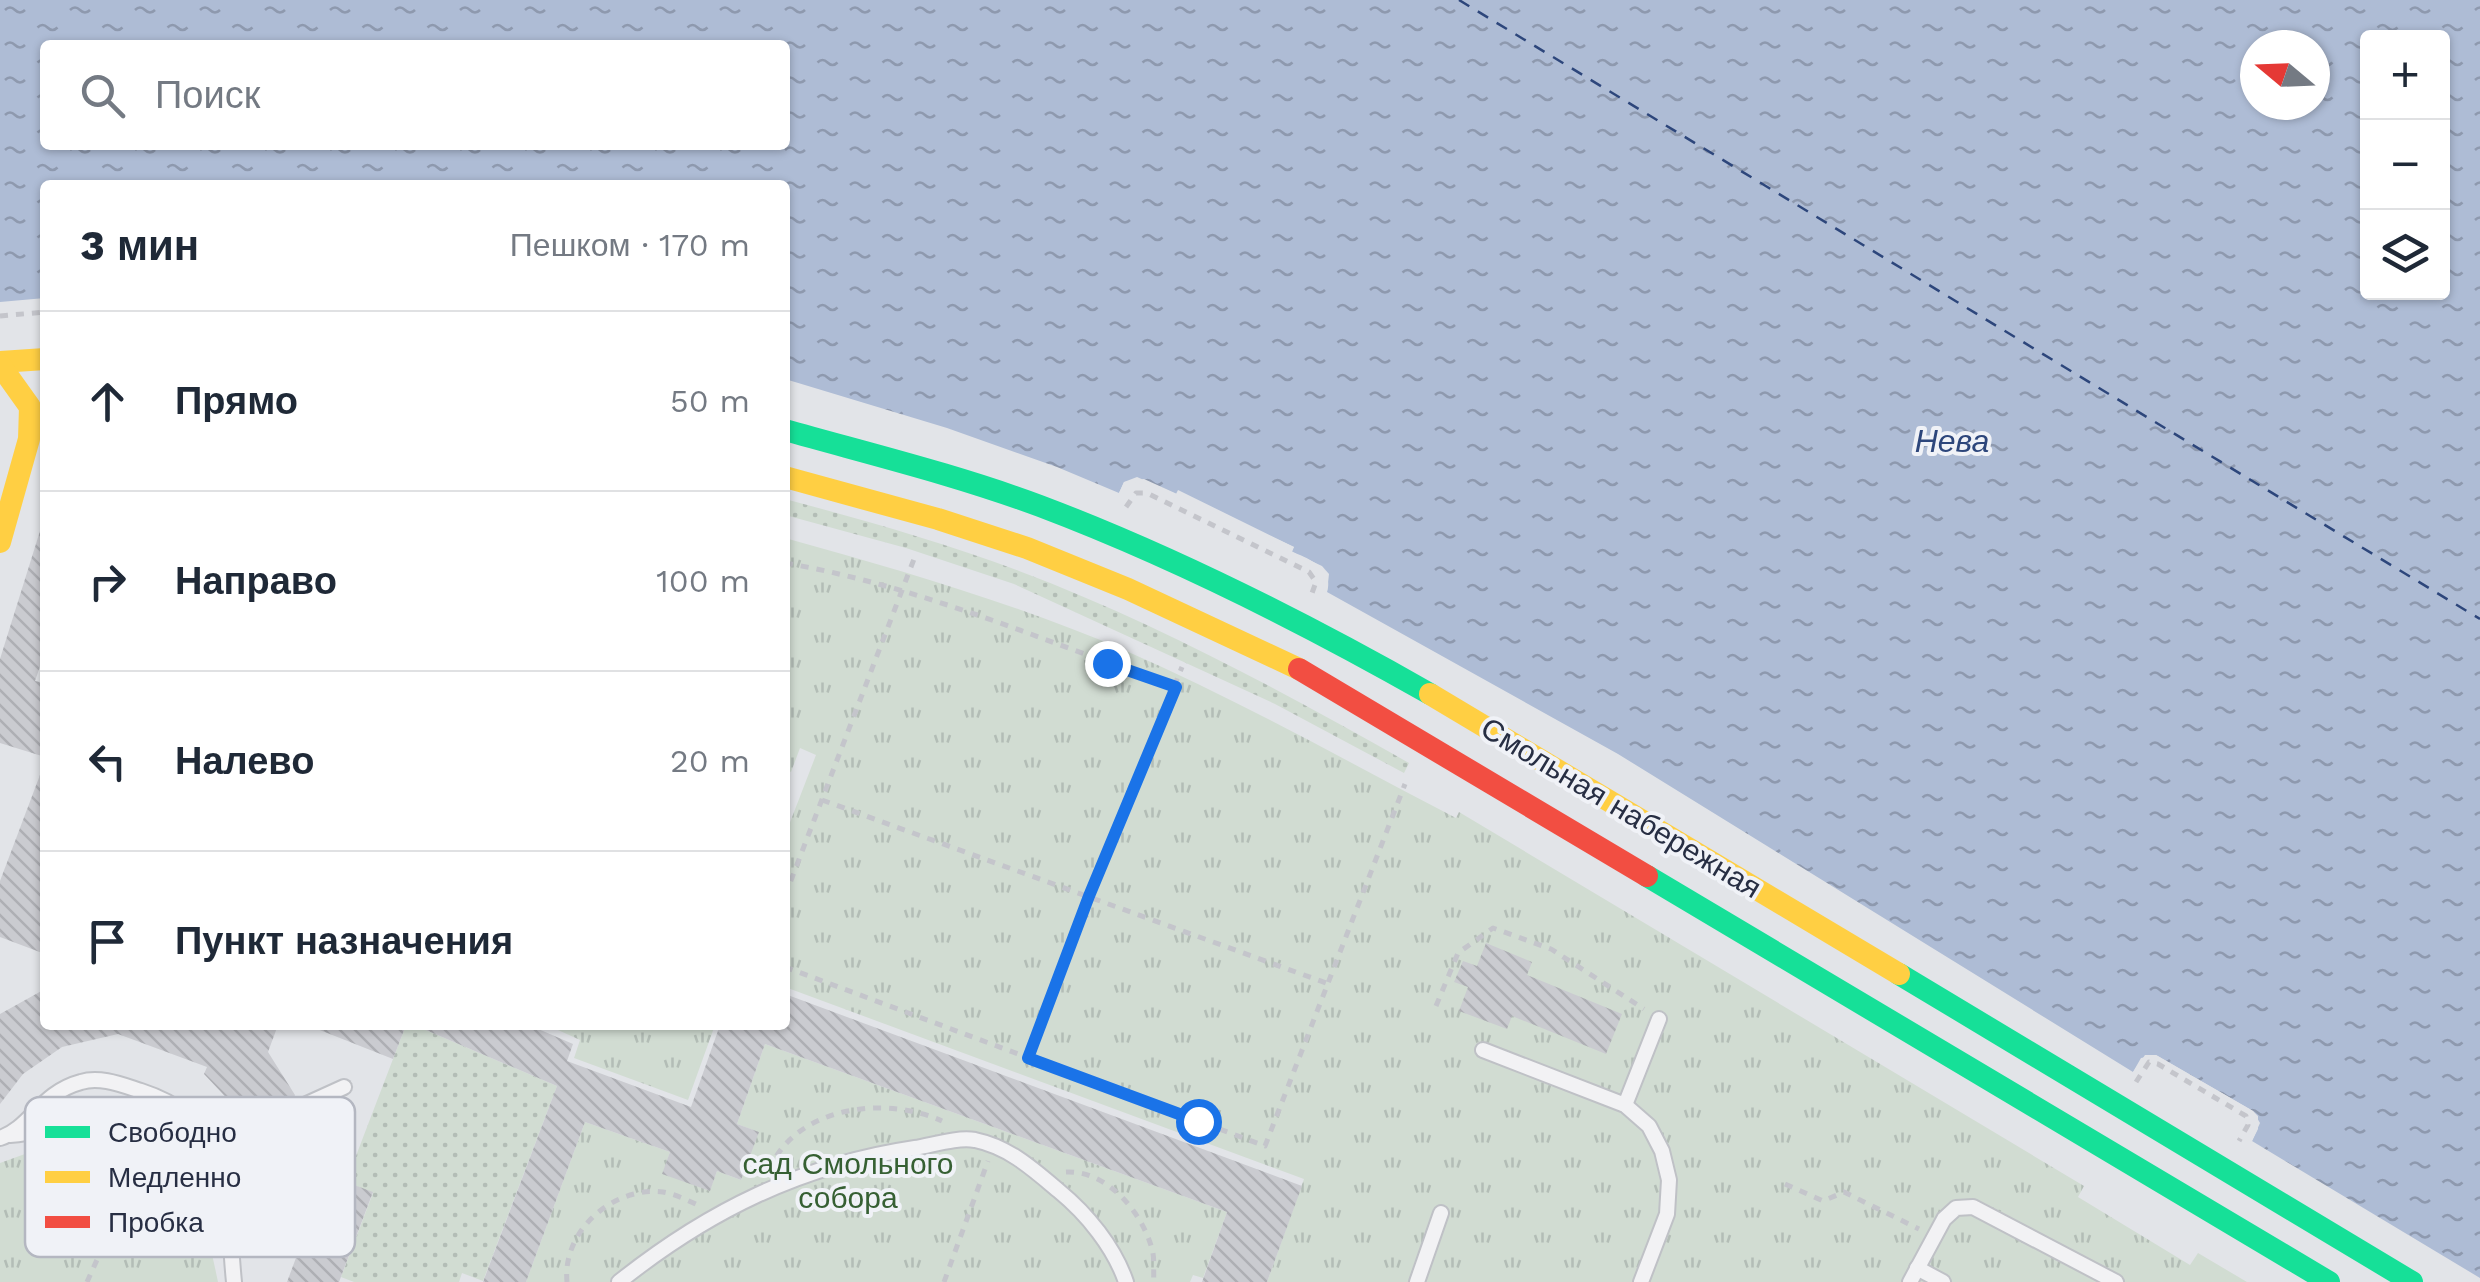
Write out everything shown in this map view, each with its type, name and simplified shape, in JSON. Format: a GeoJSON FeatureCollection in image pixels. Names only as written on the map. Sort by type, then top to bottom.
{"type":"FeatureCollection","features":[{"type":"Feature","properties":{"kind":"main road"},"geometry":{"type":"LineString","coordinates":[[0,364],[40,360]]}},
{"type":"Feature","properties":{"kind":"main road"},"geometry":{"type":"LineString","coordinates":[[0,364],[37,407]]}},
{"type":"Feature","properties":{"kind":"main road"},"geometry":{"type":"LineString","coordinates":[[0,410],[37,407]]}},
{"type":"Feature","properties":{"kind":"main road"},"geometry":{"type":"LineString","coordinates":[[0,542],[37,407]]}},
{"type":"Feature","properties":{"kind":"main road","name":"Смольная набережная"},"geometry":{"type":"LineString","coordinates":[[790,431],[1041,506],[1309,626],[1498,733],[2412,1282]]}},
{"type":"Feature","properties":{"kind":"main road","name":"Смольная набережная"},"geometry":{"type":"LineString","coordinates":[[790,479],[917,513],[1026,548],[1134,592],[1293,666],[2329,1282]]}},
{"type":"Feature","properties":{"kind":"lane"},"geometry":{"type":"LineString","coordinates":[[1625,1105],[1659,1018]]}},
{"type":"Feature","properties":{"kind":"lane"},"geometry":{"type":"LineString","coordinates":[[1483,1050],[1625,1105],[1649,1126],[1662,1151],[1669,1180],[1667,1214],[1641,1282]]}},
{"type":"Feature","properties":{"kind":"lane"},"geometry":{"type":"LineString","coordinates":[[48,1097],[85,1080],[116,1082],[156,1097]]}},
{"type":"Feature","properties":{"kind":"lane"},"geometry":{"type":"LineString","coordinates":[[321,1097],[344,1086]]}},
{"type":"Feature","properties":{"kind":"lane"},"geometry":{"type":"LineString","coordinates":[[5,1137],[25,1118]]}},
{"type":"Feature","properties":{"kind":"lane"},"geometry":{"type":"LineString","coordinates":[[619,1282],[717,1213],[760,1192],[834,1165],[896,1150],[969,1139],[1018,1157],[1082,1211],[1121,1268],[1126,1282]]}},
{"type":"Feature","properties":{"kind":"lane"},"geometry":{"type":"LineString","coordinates":[[1943,1282],[1914,1275],[1944,1220],[1956,1208],[1973,1207],[2116,1282]]}},
{"type":"Feature","properties":{"kind":"lane"},"geometry":{"type":"LineString","coordinates":[[1417,1282],[1442,1213]]}},
{"type":"Feature","properties":{"kind":"lane"},"geometry":{"type":"LineString","coordinates":[[231,1257],[234,1282]]}},
{"type":"Feature","properties":{"kind":"path"},"geometry":{"type":"LineString","coordinates":[[0,316],[40,312]]}},
{"type":"Feature","properties":{"kind":"path"},"geometry":{"type":"LineString","coordinates":[[1126,507],[1136,492],[1147,492],[1309,572],[1316,582],[1310,596]]}},
{"type":"Feature","properties":{"kind":"path"},"geometry":{"type":"LineString","coordinates":[[790,883],[914,559]]}},
{"type":"Feature","properties":{"kind":"path"},"geometry":{"type":"LineString","coordinates":[[790,564],[841,572],[902,590],[1176,687]]}},
{"type":"Feature","properties":{"kind":"path"},"geometry":{"type":"LineString","coordinates":[[1028,1058],[1182,667]]}},
{"type":"Feature","properties":{"kind":"path"},"geometry":{"type":"LineString","coordinates":[[790,969],[1265,1146],[1405,784]]}},
{"type":"Feature","properties":{"kind":"path"},"geometry":{"type":"LineString","coordinates":[[822,800],[1328,984]]}},
{"type":"Feature","properties":{"kind":"path"},"geometry":{"type":"LineString","coordinates":[[1436,1006],[1458,952],[1493,928],[1550,949],[1659,1018]]}},
{"type":"Feature","properties":{"kind":"path"},"geometry":{"type":"LineString","coordinates":[[2140,1076],[2149,1062],[2168,1070],[2246,1116],[2248,1125],[2242,1135]]}},
{"type":"Feature","properties":{"kind":"path"},"geometry":{"type":"LineString","coordinates":[[760,1192],[773,1162],[796,1135],[838,1112],[887,1106],[928,1115],[969,1139]]}},
{"type":"Feature","properties":{"kind":"path"},"geometry":{"type":"LineString","coordinates":[[944,1282],[994,1145]]}},
{"type":"Feature","properties":{"kind":"path"},"geometry":{"type":"LineString","coordinates":[[1038,1174],[1079,1172],[1107,1184],[1131,1207],[1152,1249],[1154,1282]]}},
{"type":"Feature","properties":{"kind":"path"},"geometry":{"type":"LineString","coordinates":[[1785,1184],[1823,1201],[1844,1192],[1935,1236]]}},
{"type":"Feature","properties":{"kind":"path"},"geometry":{"type":"LineString","coordinates":[[567,1282],[566,1267],[575,1241],[593,1215],[628,1195],[664,1192],[717,1213]]}},
{"type":"Feature","properties":{"kind":"path"},"geometry":{"type":"LineString","coordinates":[[87,1282],[98,1257]]}},
{"type":"Feature","properties":{"kind":"green space"},"geometry":{"type":"Polygon","coordinates":[[[790,500],[932,541],[1070,591],[1218,660],[1409,763],[1404,773],[1275,704],[1014,584],[906,548],[790,516],[790,500]]]}},
{"type":"Feature","properties":{"kind":"green space"},"geometry":{"type":"Polygon","coordinates":[[[790,539],[956,588],[1083,633],[1208,689],[1456,818],[1459,812],[2084,1186],[2078,1197],[2190,1265],[2198,1253],[2247,1282],[1267,1282],[1304,1179],[790,989],[790,822],[816,755],[800,748],[791,772],[790,539]]]}},
{"type":"Feature","properties":{"kind":"green space"},"geometry":{"type":"Polygon","coordinates":[[[404,1030],[426,1030],[557,1086],[483,1281],[462,1273],[459,1282],[354,1282],[341,1277],[349,1257],[355,1257],[355,1240],[373,1193],[355,1186],[355,1158],[404,1030]]]}},
{"type":"Feature","properties":{"kind":"green space","name":"сад Смольного собора"},"geometry":{"type":"Polygon","coordinates":[[[558,1030],[713,1030],[688,1100],[574,1058],[580,1040],[558,1030]]]}},
{"type":"Feature","properties":{"kind":"green space","name":"сад Смольного собора"},"geometry":{"type":"Polygon","coordinates":[[[765,1044],[1227,1212],[1203,1278],[1193,1275],[1190,1282],[526,1282],[585,1122],[670,1152],[663,1173],[710,1190],[717,1171],[741,1180],[758,1132],[737,1124],[765,1044]]]}},
{"type":"Feature","properties":{"kind":"green space"},"geometry":{"type":"Polygon","coordinates":[[[25,1154],[25,1257],[212,1257],[218,1282],[0,1282],[0,1163],[25,1154]]]}},
{"type":"Feature","properties":{"kind":"water","name":"Нева"},"geometry":{"type":"Polygon","coordinates":[[[0,0],[2480,0],[2480,1278],[2252,1141],[2258,1129],[2258,1116],[2253,1111],[2156,1055],[2141,1058],[2133,1072],[1618,754],[1327,592],[1324,570],[1291,551],[1294,547],[1144,479],[1124,482],[1119,493],[947,428],[790,381],[790,180],[40,180],[40,298],[0,302],[0,0]]]}},
{"type":"Feature","properties":{"kind":"pier"},"geometry":{"type":"Polygon","coordinates":[[[1137,477],[1176,494],[1178,490],[1294,547],[1292,552],[1322,566],[1329,574],[1327,592],[1323,590],[1324,576],[1319,570],[1289,556],[1287,549],[1180,497],[1174,499],[1137,482],[1128,486],[1124,494],[1119,493],[1124,482],[1137,477]]]}},
{"type":"Feature","properties":{"kind":"pier"},"geometry":{"type":"Polygon","coordinates":[[[2145,1055],[2156,1055],[2253,1111],[2260,1123],[2252,1141],[2248,1138],[2255,1123],[2250,1115],[2154,1059],[2148,1059],[2138,1074],[2133,1072],[2145,1055]]]}},
{"type":"Feature","properties":{"kind":"building"},"geometry":{"type":"Polygon","coordinates":[[[40,531],[40,666],[35,681],[40,682],[40,755],[0,743],[0,659],[40,531]]]}},
{"type":"Feature","properties":{"kind":"building"},"geometry":{"type":"Polygon","coordinates":[[[40,775],[40,952],[0,937],[0,881],[40,775]]]}},
{"type":"Feature","properties":{"kind":"building"},"geometry":{"type":"Polygon","coordinates":[[[1486,943],[1532,962],[1527,975],[1622,1014],[1606,1054],[1512,1016],[1507,1029],[1459,1011],[1468,987],[1454,982],[1463,961],[1477,966],[1486,943]]]}},
{"type":"Feature","properties":{"kind":"building"},"geometry":{"type":"Polygon","coordinates":[[[40,992],[40,1030],[276,1030],[268,1052],[295,1095],[226,1097],[204,1074],[207,1067],[118,1034],[62,1047],[23,1074],[0,1104],[0,1014],[40,992]]]}},
{"type":"Feature","properties":{"kind":"building"},"geometry":{"type":"Polygon","coordinates":[[[790,996],[1302,1186],[1267,1282],[1202,1282],[1227,1212],[765,1044],[737,1124],[759,1132],[741,1180],[717,1171],[710,1191],[662,1174],[670,1152],[585,1122],[526,1282],[483,1282],[557,1086],[426,1030],[541,1030],[573,1044],[567,1061],[691,1107],[718,1030],[790,1030],[790,996]]]}},
{"type":"Feature","properties":{"kind":"building"},"geometry":{"type":"Polygon","coordinates":[[[320,1030],[404,1030],[393,1059],[320,1030]]]}},
{"type":"Feature","properties":{"kind":"building"},"geometry":{"type":"Polygon","coordinates":[[[355,1185],[373,1192],[355,1240],[355,1185]]]}},
{"type":"Feature","properties":{"kind":"building"},"geometry":{"type":"Polygon","coordinates":[[[296,1257],[348,1257],[339,1282],[287,1282],[296,1257]]]}},
{"type":"Feature","properties":{"kind":"ferry route"},"geometry":{"type":"LineString","coordinates":[[1459,0],[2480,619]]}},
{"type":"Feature","properties":{"kind":"traffic: fast"},"geometry":{"type":"LineString","coordinates":[[790,431],[977,484],[1090,526],[1239,592],[1430,694]]}},
{"type":"Feature","properties":{"kind":"traffic: fast"},"geometry":{"type":"LineString","coordinates":[[1647,876],[2329,1282]]}},
{"type":"Feature","properties":{"kind":"traffic: fast"},"geometry":{"type":"LineString","coordinates":[[1899,974],[2412,1282]]}},
{"type":"Feature","properties":{"kind":"traffic: slow"},"geometry":{"type":"LineString","coordinates":[[0,362],[40,359]]}},
{"type":"Feature","properties":{"kind":"traffic: slow"},"geometry":{"type":"LineString","coordinates":[[0,365],[30,407],[29,439],[0,542]]}},
{"type":"Feature","properties":{"kind":"traffic: slow"},"geometry":{"type":"LineString","coordinates":[[790,478],[1027,548],[1128,589],[1299,669]]}},
{"type":"Feature","properties":{"kind":"traffic: slow"},"geometry":{"type":"LineString","coordinates":[[1430,694],[1899,974]]}},
{"type":"Feature","properties":{"kind":"traffic: jam"},"geometry":{"type":"LineString","coordinates":[[1299,669],[1647,876]]}},
{"type":"Feature","properties":{"kind":"route"},"geometry":{"type":"LineString","coordinates":[[1107,663],[1176,687],[1089,896],[1028,1058],[1198,1121]]}}]}
